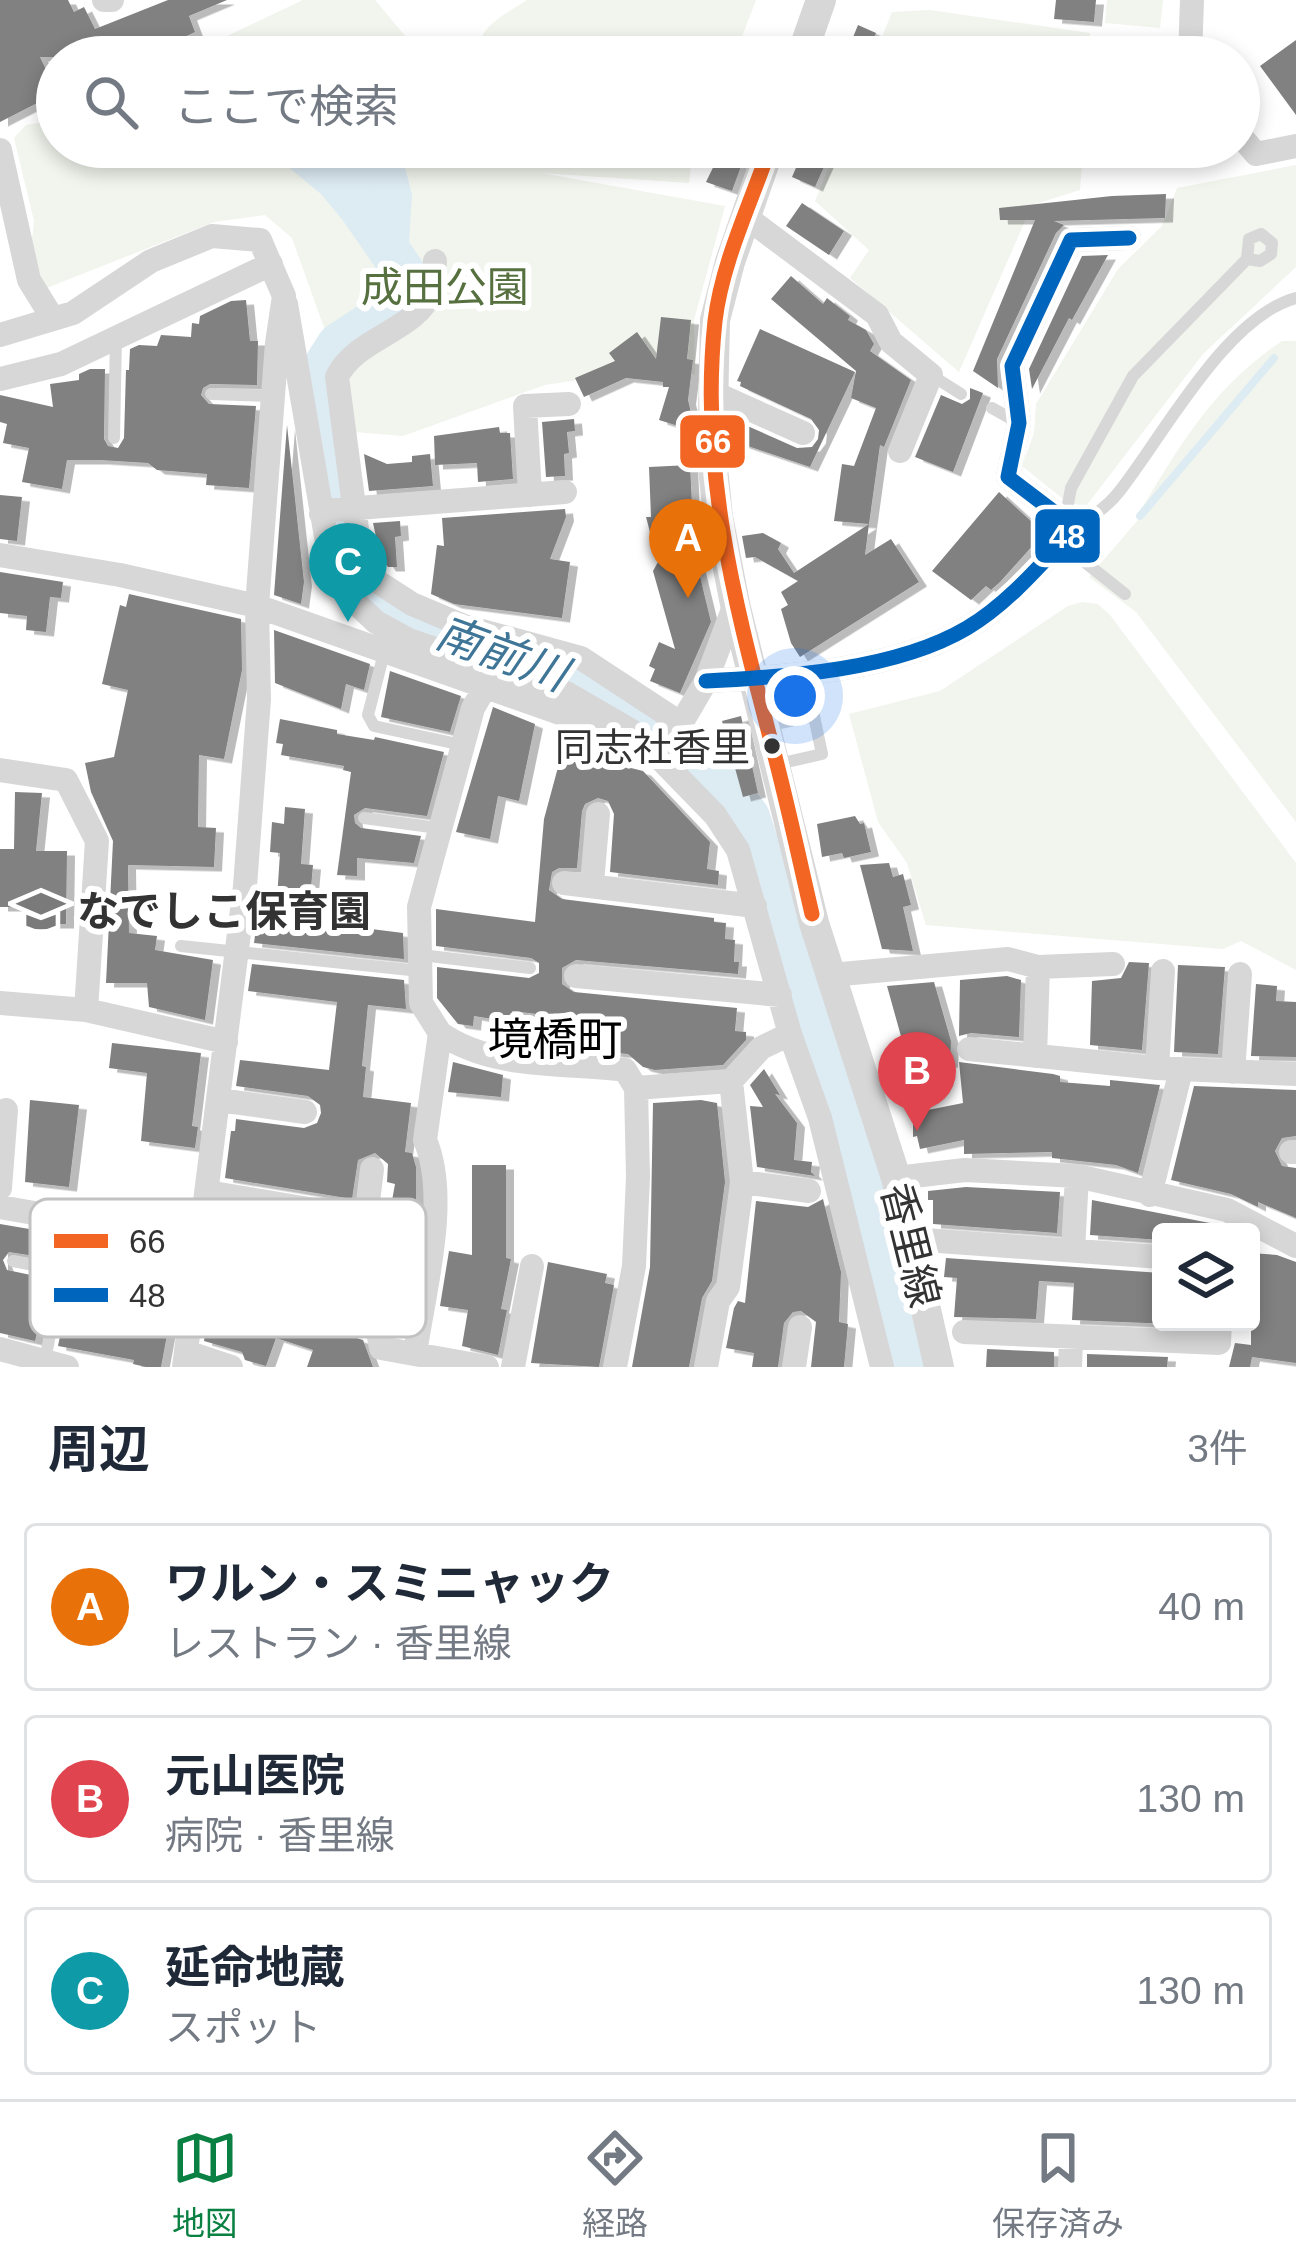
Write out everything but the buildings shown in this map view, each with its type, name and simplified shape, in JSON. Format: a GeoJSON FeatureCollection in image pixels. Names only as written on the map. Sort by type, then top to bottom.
{"type":"FeatureCollection","features":[{"type":"Feature","properties":{"kind":"street"},"geometry":{"type":"LineString","coordinates":[[808,36],[821,0]]}},
{"type":"Feature","properties":{"kind":"street"},"geometry":{"type":"LineString","coordinates":[[1191,36],[1192,0]]}},
{"type":"Feature","properties":{"kind":"street"},"geometry":{"type":"LineString","coordinates":[[1260,153],[1296,146]]}},
{"type":"Feature","properties":{"kind":"street"},"geometry":{"type":"LineString","coordinates":[[0,150],[29,280],[53,319]]}},
{"type":"Feature","properties":{"kind":"street","name":"香里線"},"geometry":{"type":"LineString","coordinates":[[763,168],[716,320],[712,458],[718,517],[814,923],[896,1178],[939,1367]]}},
{"type":"Feature","properties":{"kind":"street"},"geometry":{"type":"LineString","coordinates":[[746,217],[877,315],[892,342],[931,375],[900,451]]}},
{"type":"Feature","properties":{"kind":"street"},"geometry":{"type":"LineString","coordinates":[[706,681],[849,666],[918,652],[969,627],[1025,581],[1067,530],[1008,477],[1018,423],[1012,367],[1046,320],[1071,240],[1117,231]]}},
{"type":"Feature","properties":{"kind":"street"},"geometry":{"type":"LineString","coordinates":[[0,335],[73,313],[152,261],[212,236],[260,240],[284,296],[340,511],[379,582],[412,604],[464,626],[580,658],[683,725]]}},
{"type":"Feature","properties":{"kind":"street"},"geometry":{"type":"LineString","coordinates":[[435,261],[432,291],[424,302],[400,326],[354,353],[337,377],[340,511],[330,560],[344,592],[376,622],[409,640],[584,703],[635,733],[715,814],[738,850],[790,1034],[826,1138],[882,1367]]}},
{"type":"Feature","properties":{"kind":"street"},"geometry":{"type":"LineString","coordinates":[[0,379],[62,364],[271,264]]}},
{"type":"Feature","properties":{"kind":"street"},"geometry":{"type":"LineString","coordinates":[[206,1199],[237,951],[259,699],[257,606],[284,296]]}},
{"type":"Feature","properties":{"kind":"street"},"geometry":{"type":"LineString","coordinates":[[714,393],[803,433]]}},
{"type":"Feature","properties":{"kind":"street"},"geometry":{"type":"LineString","coordinates":[[530,496],[525,406],[569,404]]}},
{"type":"Feature","properties":{"kind":"street"},"geometry":{"type":"LineString","coordinates":[[340,511],[565,493]]}},
{"type":"Feature","properties":{"kind":"street"},"geometry":{"type":"LineString","coordinates":[[0,555],[120,575],[257,606],[571,717],[634,752],[662,758]]}},
{"type":"Feature","properties":{"kind":"street"},"geometry":{"type":"LineString","coordinates":[[662,758],[706,681],[735,604]]}},
{"type":"Feature","properties":{"kind":"street"},"geometry":{"type":"LineString","coordinates":[[527,680],[533,643]]}},
{"type":"Feature","properties":{"kind":"street"},"geometry":{"type":"LineString","coordinates":[[486,686],[472,708],[419,907],[421,1004],[440,1033],[458,1046],[559,1067],[578,1064],[625,1070],[636,1088],[634,1266],[615,1367]]}},
{"type":"Feature","properties":{"kind":"street"},"geometry":{"type":"LineString","coordinates":[[0,770],[66,780],[97,841],[86,1010]]}},
{"type":"Feature","properties":{"kind":"street"},"geometry":{"type":"LineString","coordinates":[[592,883],[598,814]]}},
{"type":"Feature","properties":{"kind":"street"},"geometry":{"type":"LineString","coordinates":[[564,883],[755,906]]}},
{"type":"Feature","properties":{"kind":"street"},"geometry":{"type":"LineString","coordinates":[[830,976],[1008,959],[1038,967],[1113,964]]}},
{"type":"Feature","properties":{"kind":"street"},"geometry":{"type":"LineString","coordinates":[[1035,1056],[1038,967]]}},
{"type":"Feature","properties":{"kind":"street"},"geometry":{"type":"LineString","coordinates":[[1150,1195],[1168,1069],[1163,971]]}},
{"type":"Feature","properties":{"kind":"street"},"geometry":{"type":"LineString","coordinates":[[1233,1072],[1240,974]]}},
{"type":"Feature","properties":{"kind":"street"},"geometry":{"type":"LineString","coordinates":[[576,976],[780,995]]}},
{"type":"Feature","properties":{"kind":"street"},"geometry":{"type":"LineString","coordinates":[[0,1004],[86,1010],[226,1042]]}},
{"type":"Feature","properties":{"kind":"street"},"geometry":{"type":"LineString","coordinates":[[426,1270],[436,1195],[432,1156],[425,1140],[440,1033]]}},
{"type":"Feature","properties":{"kind":"street"},"geometry":{"type":"LineString","coordinates":[[636,1088],[730,1081],[761,1048],[790,1034]]}},
{"type":"Feature","properties":{"kind":"street"},"geometry":{"type":"LineString","coordinates":[[969,1049],[1168,1069],[1296,1074]]}},
{"type":"Feature","properties":{"kind":"street"},"geometry":{"type":"LineString","coordinates":[[706,1367],[718,1301],[728,1287],[742,1182],[730,1081]]}},
{"type":"Feature","properties":{"kind":"street"},"geometry":{"type":"LineString","coordinates":[[219,1100],[305,1112]]}},
{"type":"Feature","properties":{"kind":"street"},"geometry":{"type":"LineString","coordinates":[[0,1188],[6,1110]]}},
{"type":"Feature","properties":{"kind":"street"},"geometry":{"type":"LineString","coordinates":[[372,1169],[375,1199]]}},
{"type":"Feature","properties":{"kind":"street"},"geometry":{"type":"LineString","coordinates":[[896,1178],[965,1170],[1077,1176],[1150,1195],[1296,1246]]}},
{"type":"Feature","properties":{"kind":"street"},"geometry":{"type":"LineString","coordinates":[[1073,1250],[1077,1176]]}},
{"type":"Feature","properties":{"kind":"street"},"geometry":{"type":"LineString","coordinates":[[742,1182],[809,1191]]}},
{"type":"Feature","properties":{"kind":"street"},"geometry":{"type":"LineString","coordinates":[[207,1192],[250,1199]]}},
{"type":"Feature","properties":{"kind":"street"},"geometry":{"type":"LineString","coordinates":[[0,1207],[30,1212]]}},
{"type":"Feature","properties":{"kind":"street"},"geometry":{"type":"LineString","coordinates":[[911,1239],[1152,1256]]}},
{"type":"Feature","properties":{"kind":"street"},"geometry":{"type":"LineString","coordinates":[[513,1367],[532,1266]]}},
{"type":"Feature","properties":{"kind":"street"},"geometry":{"type":"LineString","coordinates":[[794,1367],[800,1328]]}},
{"type":"Feature","properties":{"kind":"street"},"geometry":{"type":"LineString","coordinates":[[964,1332],[1219,1343],[1220,1331]]}},
{"type":"Feature","properties":{"kind":"street"},"geometry":{"type":"LineString","coordinates":[[415,1353],[417,1337]]}},
{"type":"Feature","properties":{"kind":"street"},"geometry":{"type":"LineString","coordinates":[[1070,1367],[1071,1338]]}},
{"type":"Feature","properties":{"kind":"street"},"geometry":{"type":"LineString","coordinates":[[379,1357],[415,1353],[488,1367]]}},
{"type":"Feature","properties":{"kind":"street"},"geometry":{"type":"LineString","coordinates":[[6,1356],[56,1364]]}},
{"type":"Feature","properties":{"kind":"street"},"geometry":{"type":"LineString","coordinates":[[185,1360],[231,1367]]}},
{"type":"Feature","properties":{"kind":"lane"},"geometry":{"type":"LineString","coordinates":[[1125,594],[1067,530],[1071,488],[1133,376],[1247,259]]}},
{"type":"Feature","properties":{"kind":"lane"},"geometry":{"type":"LineString","coordinates":[[1067,530],[1116,496],[1207,369],[1258,319],[1296,298]]}},
{"type":"Feature","properties":{"kind":"lane"},"geometry":{"type":"LineString","coordinates":[[114,438],[116,337]]}},
{"type":"Feature","properties":{"kind":"lane"},"geometry":{"type":"LineString","coordinates":[[931,375],[961,394]]}},
{"type":"Feature","properties":{"kind":"lane"},"geometry":{"type":"LineString","coordinates":[[212,394],[273,396]]}},
{"type":"Feature","properties":{"kind":"lane"},"geometry":{"type":"LineString","coordinates":[[992,408],[1018,423]]}},
{"type":"Feature","properties":{"kind":"lane"},"geometry":{"type":"LineString","coordinates":[[384,653],[368,716],[374,725],[462,745]]}},
{"type":"Feature","properties":{"kind":"lane"},"geometry":{"type":"LineString","coordinates":[[767,725],[814,716],[822,754],[777,764]]}},
{"type":"Feature","properties":{"kind":"lane"},"geometry":{"type":"LineString","coordinates":[[364,818],[438,828]]}},
{"type":"Feature","properties":{"kind":"lane"},"geometry":{"type":"LineString","coordinates":[[181,946],[530,968]]}},
{"type":"Feature","properties":{"kind":"lane"},"geometry":{"type":"LineString","coordinates":[[14,1261],[30,1264]]}},
{"type":"Feature","properties":{"kind":"green space"},"geometry":{"type":"Polygon","coordinates":[[[303,0],[375,0],[405,36],[227,36],[303,0]]]}},
{"type":"Feature","properties":{"kind":"green space"},"geometry":{"type":"Polygon","coordinates":[[[527,0],[756,0],[742,36],[482,36],[527,0]]]}},
{"type":"Feature","properties":{"kind":"green space"},"geometry":{"type":"Polygon","coordinates":[[[1107,0],[1163,0],[1160,28],[1105,23],[1107,0]]]}},
{"type":"Feature","properties":{"kind":"green space"},"geometry":{"type":"Polygon","coordinates":[[[930,10],[1090,36],[882,36],[892,12],[930,10]]]}},
{"type":"Feature","properties":{"kind":"green space","name":"成田公園"},"geometry":{"type":"Polygon","coordinates":[[[36,123],[36,168],[691,168],[689,183],[541,173],[725,206],[694,320],[695,375],[641,355],[591,378],[545,385],[403,436],[355,432],[347,392],[292,238],[265,215],[214,222],[39,291],[30,258],[34,221],[14,138],[26,125],[36,123]]]}},
{"type":"Feature","properties":{"kind":"green space"},"geometry":{"type":"Polygon","coordinates":[[[1296,165],[1296,267],[1203,354],[1086,506],[1068,503],[1022,466],[1034,433],[1036,404],[1118,269],[1162,226],[1177,188],[1296,165]]]}},
{"type":"Feature","properties":{"kind":"green space"},"geometry":{"type":"Polygon","coordinates":[[[828,168],[1082,168],[1080,190],[1032,205],[959,372],[850,278],[869,250],[815,201],[828,168]]]}},
{"type":"Feature","properties":{"kind":"green space"},"geometry":{"type":"Polygon","coordinates":[[[1282,341],[1296,341],[1296,822],[1136,612],[1089,577],[1277,358],[1270,359],[1138,515],[1217,398],[1282,341]]]}},
{"type":"Feature","properties":{"kind":"green space"},"geometry":{"type":"Polygon","coordinates":[[[1098,604],[1110,615],[1296,863],[1296,970],[1241,941],[1223,949],[926,925],[907,863],[878,822],[849,714],[940,691],[1068,606],[1098,604]]]}},
{"type":"Feature","properties":{"kind":"shaded area"},"geometry":{"type":"Polygon","coordinates":[[[289,168],[405,168],[412,195],[409,242],[384,258],[360,241],[321,194],[289,168]]]}},
{"type":"Feature","properties":{"kind":"waterway","name":"南前川"},"geometry":{"type":"LineString","coordinates":[[342,168],[355,201],[409,279],[390,310],[338,344],[321,371],[348,546],[360,581],[384,607],[404,618],[547,664],[604,692],[684,748],[749,817],[866,1182],[909,1367]]}},
{"type":"Feature","properties":{"kind":"waterway"},"geometry":{"type":"LineString","coordinates":[[1140,516],[1274,358]]}},
{"type":"Feature","properties":{"kind":"transit line","name":"66"},"geometry":{"type":"LineString","coordinates":[[762,168],[719,299],[711,376],[712,430],[733,588],[812,914]]}},
{"type":"Feature","properties":{"kind":"transit line","name":"48"},"geometry":{"type":"LineString","coordinates":[[706,681],[805,674],[908,653],[967,628],[1037,568],[1075,528],[1008,477],[1019,423],[1012,366],[1071,240],[1129,238]]}},
{"type":"Feature","properties":{"kind":"place","name":"ワルン・スミニャック"},"geometry":{"type":"Point","coordinates":[688,598]}},
{"type":"Feature","properties":{"kind":"place","name":"延命地蔵"},"geometry":{"type":"Point","coordinates":[348,622]}},
{"type":"Feature","properties":{"kind":"place","name":"同志社香里"},"geometry":{"type":"Point","coordinates":[772,746]}},
{"type":"Feature","properties":{"kind":"place","name":"なでしこ保育園"},"geometry":{"type":"Point","coordinates":[41,911]}},
{"type":"Feature","properties":{"kind":"place","name":"元山医院"},"geometry":{"type":"Point","coordinates":[917,1131]}},
{"type":"Feature","properties":{"kind":"district","name":"境橋町"},"geometry":{"type":"Point","coordinates":[555,1039]}}]}
